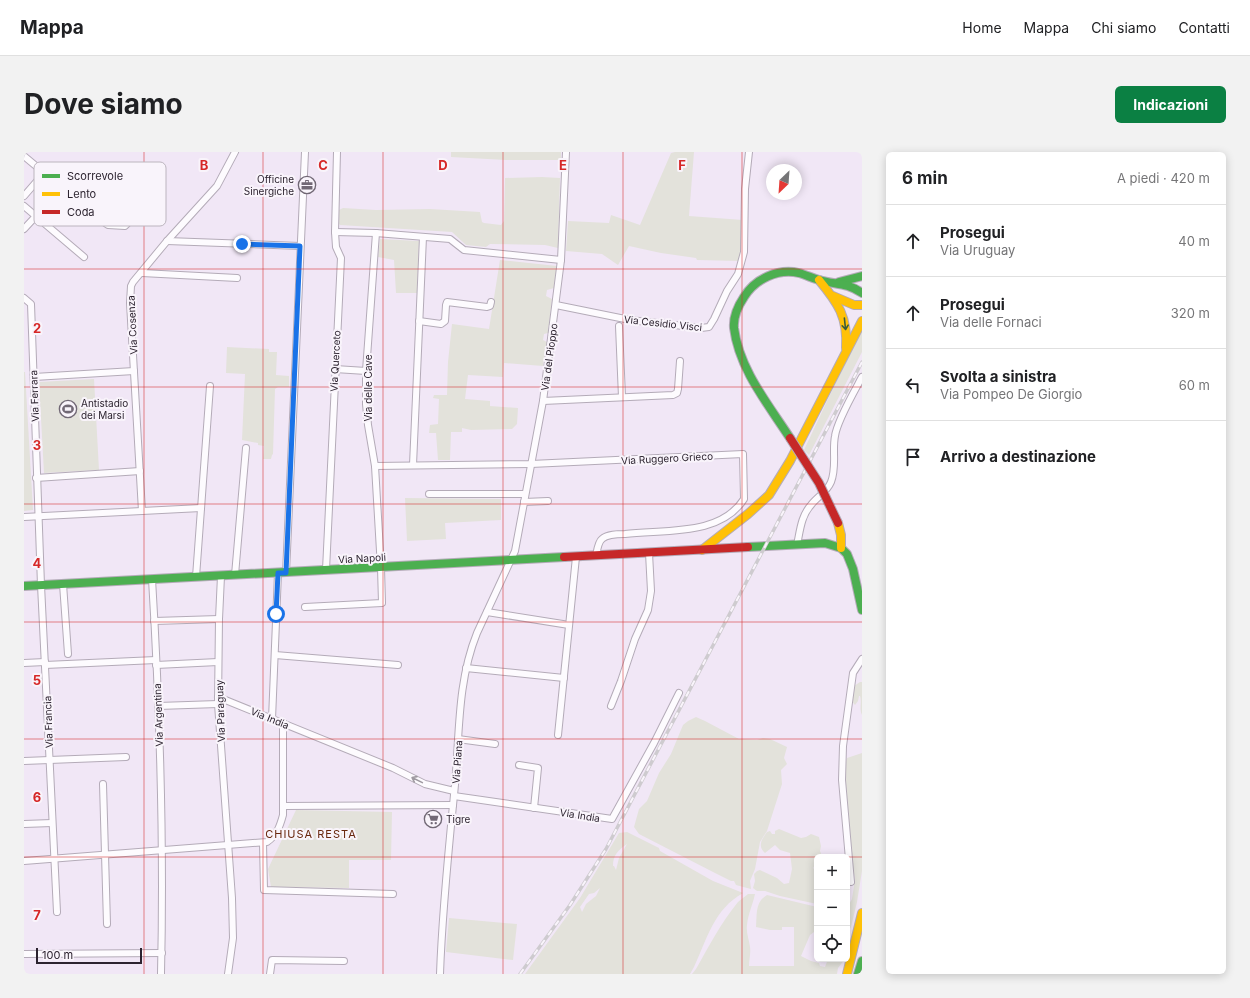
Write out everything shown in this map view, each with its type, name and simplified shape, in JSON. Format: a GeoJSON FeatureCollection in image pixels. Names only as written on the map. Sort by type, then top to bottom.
{"type":"FeatureCollection","features":[{"type":"Feature","properties":{"kind":"main road"},"geometry":{"type":"LineString","coordinates":[[862,293],[853,287],[838,282],[819,280],[801,273],[782,272],[764,276],[746,293],[738,307],[734,320],[735,335],[740,352],[749,372],[819,483],[838,523],[841,535],[841,548],[848,556],[862,610]]}},
{"type":"Feature","properties":{"kind":"main road"},"geometry":{"type":"LineString","coordinates":[[838,282],[862,276]]}},
{"type":"Feature","properties":{"kind":"main road"},"geometry":{"type":"LineString","coordinates":[[819,280],[838,303],[844,315],[847,340],[845,355]]}},
{"type":"Feature","properties":{"kind":"main road"},"geometry":{"type":"LineString","coordinates":[[832,296],[854,305],[862,305]]}},
{"type":"Feature","properties":{"kind":"main road"},"geometry":{"type":"LineString","coordinates":[[702,550],[727,532],[769,494],[790,461],[862,321]]}},
{"type":"Feature","properties":{"kind":"main road","name":"Via Napoli"},"geometry":{"type":"LineString","coordinates":[[24,586],[825,543],[841,548]]}},
{"type":"Feature","properties":{"kind":"main road"},"geometry":{"type":"LineString","coordinates":[[847,974],[862,913]]}},
{"type":"Feature","properties":{"kind":"main road"},"geometry":{"type":"LineString","coordinates":[[858,974],[862,961]]}},
{"type":"Feature","properties":{"kind":"street","name":"Via Cosenza"},"geometry":{"type":"LineString","coordinates":[[142,511],[130,290],[133,282],[167,241],[217,186],[235,152]]}},
{"type":"Feature","properties":{"kind":"street"},"geometry":{"type":"LineString","coordinates":[[272,719],[275,655],[282,573],[305,152]]}},
{"type":"Feature","properties":{"kind":"street","name":"Via Querceto"},"geometry":{"type":"LineString","coordinates":[[326,570],[341,258],[336,247],[335,232],[337,152]]}},
{"type":"Feature","properties":{"kind":"street","name":"Via del Pioppo"},"geometry":{"type":"LineString","coordinates":[[511,560],[515,551],[543,401],[556,305],[561,260],[566,152]]}},
{"type":"Feature","properties":{"kind":"street","name":"Via Cesidio Visci"},"geometry":{"type":"LineString","coordinates":[[556,305],[630,320],[701,328],[709,327],[727,291],[738,274],[742,261],[744,252],[745,189],[749,152]]}},
{"type":"Feature","properties":{"kind":"street"},"geometry":{"type":"LineString","coordinates":[[24,156],[34,164]]}},
{"type":"Feature","properties":{"kind":"street"},"geometry":{"type":"LineString","coordinates":[[24,196],[34,184]]}},
{"type":"Feature","properties":{"kind":"street"},"geometry":{"type":"LineString","coordinates":[[24,206],[34,214]]}},
{"type":"Feature","properties":{"kind":"street"},"geometry":{"type":"LineString","coordinates":[[24,230],[34,218]]}},
{"type":"Feature","properties":{"kind":"street"},"geometry":{"type":"LineString","coordinates":[[48,226],[84,257]]}},
{"type":"Feature","properties":{"kind":"street"},"geometry":{"type":"LineString","coordinates":[[335,232],[376,233],[450,239],[464,250],[561,260]]}},
{"type":"Feature","properties":{"kind":"street","name":"Via delle Cave"},"geometry":{"type":"LineString","coordinates":[[305,607],[382,603],[375,466],[366,404],[366,371],[376,233]]}},
{"type":"Feature","properties":{"kind":"street"},"geometry":{"type":"LineString","coordinates":[[413,465],[423,237]]}},
{"type":"Feature","properties":{"kind":"street"},"geometry":{"type":"LineString","coordinates":[[167,241],[300,246]]}},
{"type":"Feature","properties":{"kind":"street"},"geometry":{"type":"LineString","coordinates":[[142,273],[236,278]]}},
{"type":"Feature","properties":{"kind":"street","name":"Via Ferrara"},"geometry":{"type":"LineString","coordinates":[[24,298],[31,304],[41,585]]}},
{"type":"Feature","properties":{"kind":"street"},"geometry":{"type":"LineString","coordinates":[[419,320],[441,324],[443,323],[445,321],[447,302],[487,307],[490,306],[491,302]]}},
{"type":"Feature","properties":{"kind":"street"},"geometry":{"type":"LineString","coordinates":[[619,326],[622,397]]}},
{"type":"Feature","properties":{"kind":"street"},"geometry":{"type":"LineString","coordinates":[[543,401],[673,395],[677,393],[678,389],[680,361]]}},
{"type":"Feature","properties":{"kind":"street"},"geometry":{"type":"LineString","coordinates":[[335,369],[366,371]]}},
{"type":"Feature","properties":{"kind":"street"},"geometry":{"type":"LineString","coordinates":[[34,378],[134,371]]}},
{"type":"Feature","properties":{"kind":"street"},"geometry":{"type":"LineString","coordinates":[[797,545],[800,528],[806,512],[810,505],[826,491],[831,482],[833,474],[835,436],[852,396],[862,378]]}},
{"type":"Feature","properties":{"kind":"street"},"geometry":{"type":"LineString","coordinates":[[196,577],[210,386]]}},
{"type":"Feature","properties":{"kind":"street"},"geometry":{"type":"LineString","coordinates":[[234,575],[246,448]]}},
{"type":"Feature","properties":{"kind":"street","name":"Via Ruggero Grieco"},"geometry":{"type":"LineString","coordinates":[[375,466],[531,464],[744,454],[744,499],[723,519],[695,529],[612,535],[602,538],[596,556]]}},
{"type":"Feature","properties":{"kind":"street"},"geometry":{"type":"LineString","coordinates":[[36,478],[140,471]]}},
{"type":"Feature","properties":{"kind":"street"},"geometry":{"type":"LineString","coordinates":[[429,494],[525,494]]}},
{"type":"Feature","properties":{"kind":"street"},"geometry":{"type":"LineString","coordinates":[[524,502],[548,501]]}},
{"type":"Feature","properties":{"kind":"street"},"geometry":{"type":"LineString","coordinates":[[24,518],[201,508]]}},
{"type":"Feature","properties":{"kind":"street"},"geometry":{"type":"LineString","coordinates":[[611,706],[621,681],[634,639],[648,610],[651,591],[649,553]]}},
{"type":"Feature","properties":{"kind":"street"},"geometry":{"type":"LineString","coordinates":[[558,735],[576,557]]}},
{"type":"Feature","properties":{"kind":"street","name":"Via Piana"},"geometry":{"type":"LineString","coordinates":[[440,974],[442,917],[463,679],[472,646],[511,560]]}},
{"type":"Feature","properties":{"kind":"street","name":"Via Paraguay"},"geometry":{"type":"LineString","coordinates":[[222,576],[219,619],[218,704],[229,846],[233,938],[228,974]]}},
{"type":"Feature","properties":{"kind":"street","name":"Via Argentina"},"geometry":{"type":"LineString","coordinates":[[152,580],[158,706],[162,850],[161,974]]}},
{"type":"Feature","properties":{"kind":"street"},"geometry":{"type":"LineString","coordinates":[[63,584],[68,654]]}},
{"type":"Feature","properties":{"kind":"street","name":"Via Francia"},"geometry":{"type":"LineString","coordinates":[[41,585],[57,912]]}},
{"type":"Feature","properties":{"kind":"street"},"geometry":{"type":"LineString","coordinates":[[487,612],[569,625]]}},
{"type":"Feature","properties":{"kind":"street"},"geometry":{"type":"LineString","coordinates":[[154,621],[219,619]]}},
{"type":"Feature","properties":{"kind":"street"},"geometry":{"type":"LineString","coordinates":[[275,655],[398,665]]}},
{"type":"Feature","properties":{"kind":"street"},"geometry":{"type":"LineString","coordinates":[[851,882],[842,780],[843,746],[853,672],[862,659]]}},
{"type":"Feature","properties":{"kind":"street"},"geometry":{"type":"LineString","coordinates":[[24,663],[218,662]]}},
{"type":"Feature","properties":{"kind":"street"},"geometry":{"type":"LineString","coordinates":[[466,668],[564,678]]}},
{"type":"Feature","properties":{"kind":"street","name":"Via India"},"geometry":{"type":"LineString","coordinates":[[218,697],[393,768],[426,784],[454,794],[534,808],[612,819],[654,743],[679,693]]}},
{"type":"Feature","properties":{"kind":"street"},"geometry":{"type":"LineString","coordinates":[[158,706],[218,704]]}},
{"type":"Feature","properties":{"kind":"street"},"geometry":{"type":"LineString","coordinates":[[24,861],[267,842],[273,838],[280,826],[283,815],[283,723]]}},
{"type":"Feature","properties":{"kind":"street"},"geometry":{"type":"LineString","coordinates":[[458,739],[495,744]]}},
{"type":"Feature","properties":{"kind":"street"},"geometry":{"type":"LineString","coordinates":[[24,760],[126,757]]}},
{"type":"Feature","properties":{"kind":"street"},"geometry":{"type":"LineString","coordinates":[[519,765],[538,768],[534,808]]}},
{"type":"Feature","properties":{"kind":"street"},"geometry":{"type":"LineString","coordinates":[[104,784],[107,924]]}},
{"type":"Feature","properties":{"kind":"street"},"geometry":{"type":"LineString","coordinates":[[284,806],[453,804]]}},
{"type":"Feature","properties":{"kind":"street"},"geometry":{"type":"LineString","coordinates":[[24,824],[52,823]]}},
{"type":"Feature","properties":{"kind":"street"},"geometry":{"type":"LineString","coordinates":[[263,843],[264,890],[393,894]]}},
{"type":"Feature","properties":{"kind":"street"},"geometry":{"type":"LineString","coordinates":[[24,954],[162,953]]}},
{"type":"Feature","properties":{"kind":"street"},"geometry":{"type":"LineString","coordinates":[[270,974],[272,960],[344,961]]}},
{"type":"Feature","properties":{"kind":"shaded area"},"geometry":{"type":"Polygon","coordinates":[[[451,152],[561,152],[561,160],[506,160],[451,157],[451,152]]]}},
{"type":"Feature","properties":{"kind":"shaded area"},"geometry":{"type":"Polygon","coordinates":[[[694,152],[689,216],[743,220],[742,254],[739,261],[697,260],[696,258],[661,253],[629,246],[618,265],[602,254],[566,251],[568,221],[609,223],[611,215],[640,225],[671,153],[694,152]]]}},
{"type":"Feature","properties":{"kind":"shaded area"},"geometry":{"type":"Polygon","coordinates":[[[505,178],[560,178],[558,248],[545,245],[490,244],[486,247],[466,245],[452,232],[340,225],[337,220],[339,210],[343,208],[376,210],[430,209],[480,212],[482,222],[501,225],[504,221],[505,178]]]}},
{"type":"Feature","properties":{"kind":"shaded area"},"geometry":{"type":"Polygon","coordinates":[[[380,239],[419,241],[417,293],[396,293],[394,260],[378,257],[380,239]]]}},
{"type":"Feature","properties":{"kind":"shaded area"},"geometry":{"type":"Polygon","coordinates":[[[500,260],[557,266],[554,288],[547,290],[546,296],[552,299],[548,333],[544,334],[543,340],[547,342],[543,366],[504,363],[503,377],[468,375],[465,399],[490,401],[490,406],[518,408],[517,424],[512,429],[471,430],[462,428],[462,432],[451,432],[450,460],[438,460],[436,433],[429,433],[430,425],[438,424],[439,399],[433,398],[434,395],[447,395],[448,362],[452,324],[489,329],[500,260]]]}},
{"type":"Feature","properties":{"kind":"shaded area"},"geometry":{"type":"Polygon","coordinates":[[[862,327],[862,352],[809,455],[804,450],[862,327]]]}},
{"type":"Feature","properties":{"kind":"shaded area"},"geometry":{"type":"Polygon","coordinates":[[[227,347],[269,349],[269,352],[277,352],[276,375],[289,376],[289,387],[278,387],[275,389],[273,454],[271,459],[263,459],[264,446],[258,445],[258,443],[242,440],[245,374],[226,373],[227,347]]]}},
{"type":"Feature","properties":{"kind":"shaded area"},"geometry":{"type":"Polygon","coordinates":[[[24,372],[33,510],[24,511],[24,372]]]}},
{"type":"Feature","properties":{"kind":"shaded area","name":"Antistadio dei Marsi"},"geometry":{"type":"Polygon","coordinates":[[[94,379],[99,470],[44,473],[39,382],[94,379]]]}},
{"type":"Feature","properties":{"kind":"shaded area"},"geometry":{"type":"Polygon","coordinates":[[[405,498],[501,499],[501,520],[445,523],[446,539],[407,541],[405,498]]]}},
{"type":"Feature","properties":{"kind":"shaded area"},"geometry":{"type":"Polygon","coordinates":[[[862,682],[862,715],[860,696],[855,705],[850,699],[854,686],[862,682]]]}},
{"type":"Feature","properties":{"kind":"shaded area"},"geometry":{"type":"Polygon","coordinates":[[[696,717],[739,739],[770,739],[787,747],[784,758],[787,764],[781,770],[782,784],[767,831],[760,842],[755,869],[750,881],[751,889],[736,885],[734,881],[731,881],[639,834],[634,827],[639,809],[647,801],[659,773],[671,754],[683,725],[696,717]]]}},
{"type":"Feature","properties":{"kind":"shaded area"},"geometry":{"type":"Polygon","coordinates":[[[862,753],[862,871],[857,902],[850,929],[850,903],[852,899],[855,879],[853,869],[851,867],[852,855],[844,770],[847,758],[862,753]]]}},
{"type":"Feature","properties":{"kind":"shaded area"},"geometry":{"type":"Polygon","coordinates":[[[296,810],[392,812],[391,860],[349,860],[349,888],[271,887],[268,869],[296,810]]]}},
{"type":"Feature","properties":{"kind":"shaded area"},"geometry":{"type":"Polygon","coordinates":[[[779,829],[801,838],[811,834],[819,837],[821,854],[814,854],[814,903],[765,891],[757,891],[753,888],[755,881],[754,874],[760,870],[777,878],[784,884],[789,883],[792,869],[790,853],[780,850],[775,845],[765,853],[761,848],[762,840],[767,832],[770,831],[772,834],[775,834],[775,831],[779,829]]]}},
{"type":"Feature","properties":{"kind":"shaded area"},"geometry":{"type":"Polygon","coordinates":[[[627,832],[659,848],[660,851],[713,881],[743,893],[725,907],[718,916],[690,974],[525,974],[580,898],[619,833],[627,832]],[[627,844],[615,856],[613,866],[616,870],[619,858],[627,844]],[[600,888],[594,893],[589,894],[580,907],[582,912],[586,904],[596,896],[600,888]]]}},
{"type":"Feature","properties":{"kind":"shaded area"},"geometry":{"type":"Polygon","coordinates":[[[748,894],[755,894],[747,925],[750,949],[749,966],[794,966],[794,927],[782,927],[782,930],[770,930],[756,927],[760,901],[767,895],[814,906],[814,932],[810,935],[801,956],[825,967],[827,962],[843,962],[838,968],[837,974],[692,974],[726,918],[738,902],[748,894]]]}},
{"type":"Feature","properties":{"kind":"shaded area"},"geometry":{"type":"Polygon","coordinates":[[[449,918],[517,924],[513,960],[446,952],[449,918]]]}},
{"type":"Feature","properties":{"kind":"railway"},"geometry":{"type":"LineString","coordinates":[[520,974],[570,905],[606,849],[862,362]]}},
{"type":"Feature","properties":{"kind":"traffic: fast"},"geometry":{"type":"LineString","coordinates":[[790,438],[748,372],[737,343],[734,328],[736,312],[744,297],[754,285],[768,276],[783,272],[799,273],[825,282],[846,285],[862,293]]}},
{"type":"Feature","properties":{"kind":"traffic: fast"},"geometry":{"type":"LineString","coordinates":[[839,282],[862,276]]}},
{"type":"Feature","properties":{"kind":"traffic: fast"},"geometry":{"type":"LineString","coordinates":[[748,547],[825,543],[841,548],[847,554],[853,569],[862,610]]}},
{"type":"Feature","properties":{"kind":"traffic: fast"},"geometry":{"type":"LineString","coordinates":[[24,586],[564,557]]}},
{"type":"Feature","properties":{"kind":"traffic: fast"},"geometry":{"type":"LineString","coordinates":[[858,974],[862,961]]}},
{"type":"Feature","properties":{"kind":"traffic: slow"},"geometry":{"type":"LineString","coordinates":[[819,280],[832,296],[840,311],[845,328],[846,348]]}},
{"type":"Feature","properties":{"kind":"traffic: slow"},"geometry":{"type":"LineString","coordinates":[[833,296],[854,305],[862,305]]}},
{"type":"Feature","properties":{"kind":"traffic: slow"},"geometry":{"type":"LineString","coordinates":[[702,550],[748,514],[769,495],[790,461],[862,321]]}},
{"type":"Feature","properties":{"kind":"traffic: slow"},"geometry":{"type":"LineString","coordinates":[[838,523],[841,535],[841,548]]}},
{"type":"Feature","properties":{"kind":"traffic: slow"},"geometry":{"type":"LineString","coordinates":[[847,974],[862,913]]}},
{"type":"Feature","properties":{"kind":"traffic: jam"},"geometry":{"type":"LineString","coordinates":[[790,438],[819,483],[838,523]]}},
{"type":"Feature","properties":{"kind":"traffic: jam"},"geometry":{"type":"LineString","coordinates":[[564,557],[748,547]]}},
{"type":"Feature","properties":{"kind":"place","name":"Officine Sinergiche"},"geometry":{"type":"Point","coordinates":[307,185]}},
{"type":"Feature","properties":{"kind":"place","name":"Antistadio dei Marsi"},"geometry":{"type":"Point","coordinates":[68,409]}},
{"type":"Feature","properties":{"kind":"place","name":"Tigre"},"geometry":{"type":"Point","coordinates":[433,819]}},
{"type":"Feature","properties":{"kind":"district","name":"CHIUSA RESTA"},"geometry":{"type":"Point","coordinates":[311,834]}},
{"type":"Feature","properties":{"kind":"route"},"geometry":{"type":"LineString","coordinates":[[242,244],[300,246],[286,573],[278,573],[276,614]]}}]}
